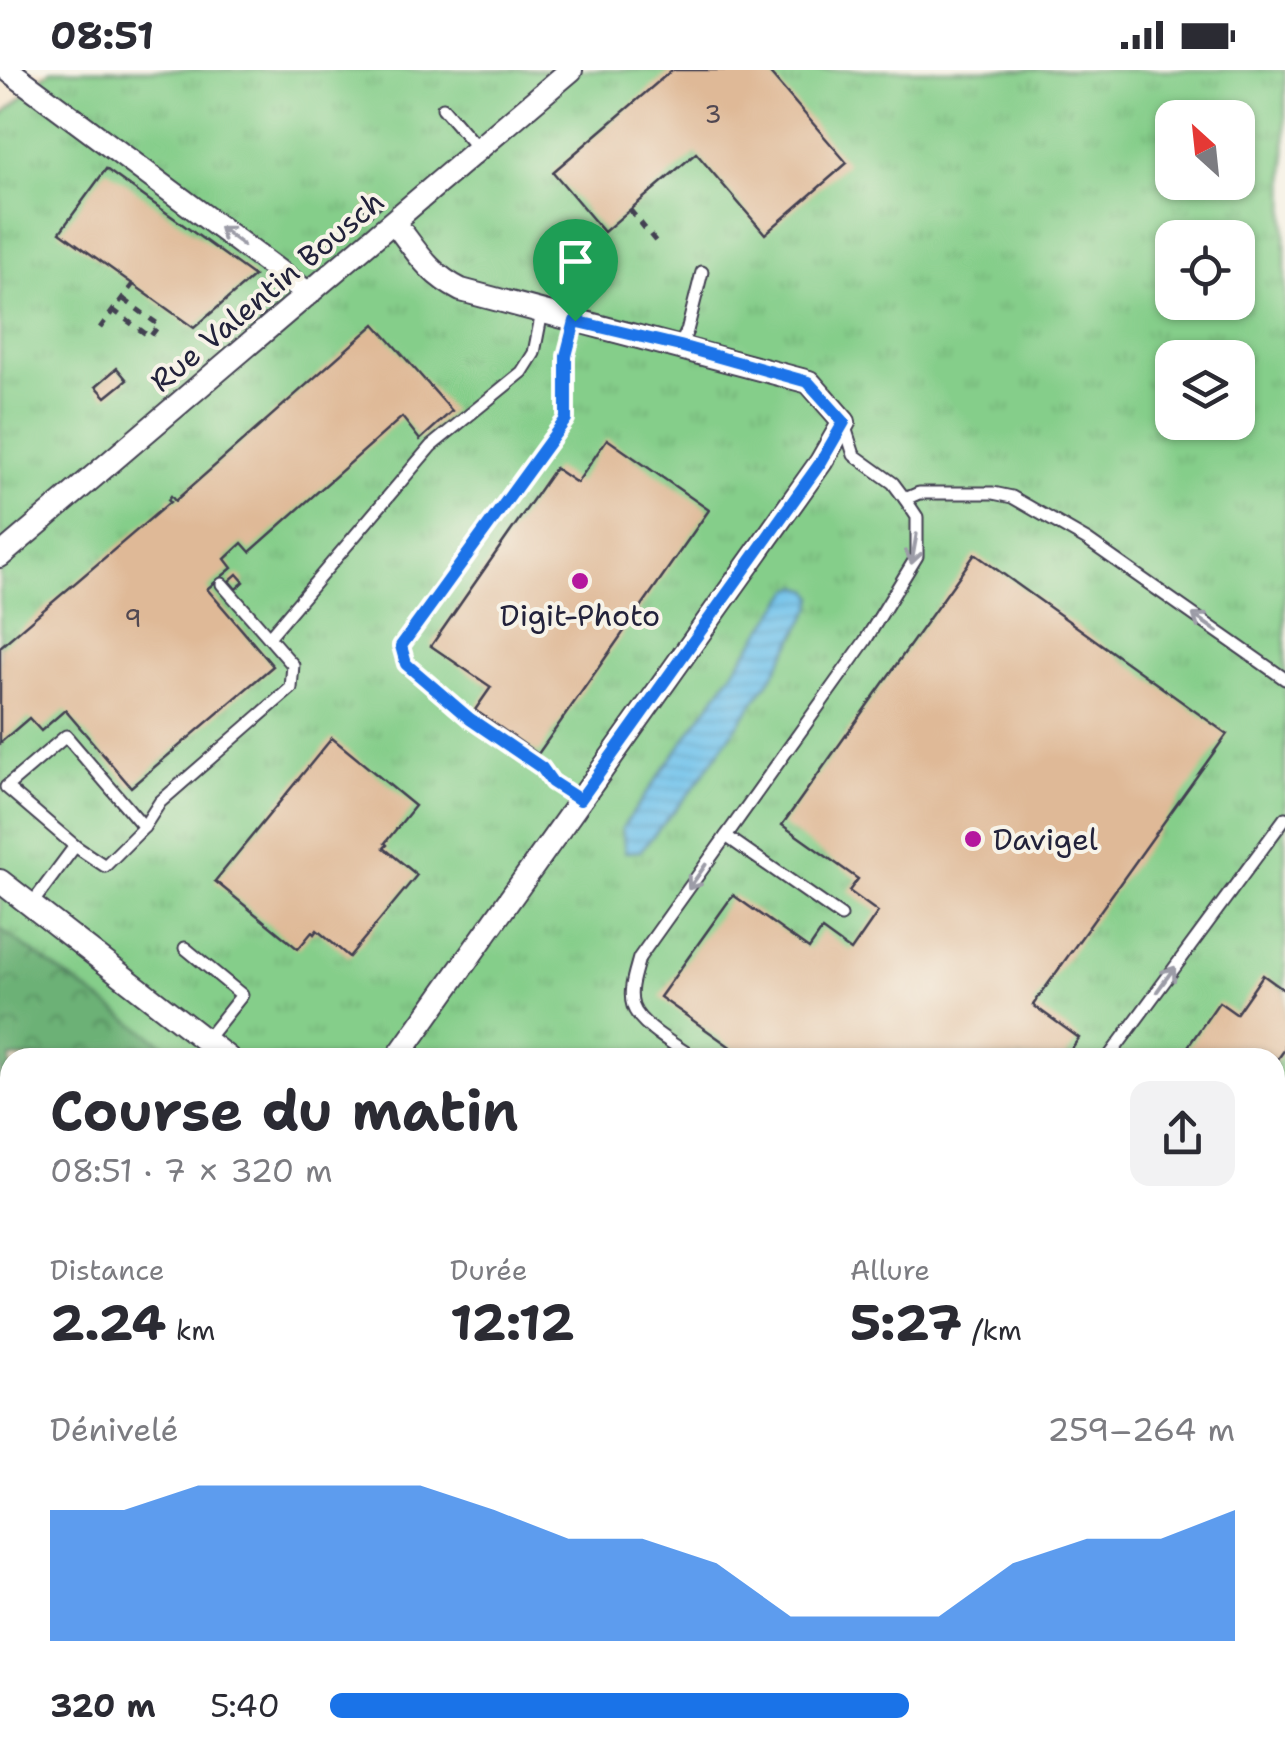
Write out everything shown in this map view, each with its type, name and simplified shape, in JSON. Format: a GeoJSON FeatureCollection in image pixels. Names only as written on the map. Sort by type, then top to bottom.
{"type":"FeatureCollection","features":[{"type":"Feature","properties":{"kind":"street"},"geometry":{"type":"LineString","coordinates":[[8,70],[309,294]]}},
{"type":"Feature","properties":{"kind":"street","name":"Rue Valentin Bousch"},"geometry":{"type":"LineString","coordinates":[[5,543],[309,294],[479,150],[561,73]]}},
{"type":"Feature","properties":{"kind":"street"},"geometry":{"type":"LineString","coordinates":[[394,222],[424,264],[441,280],[461,290],[808,382],[844,422],[821,462],[405,1048]]}},
{"type":"Feature","properties":{"kind":"street"},"geometry":{"type":"LineString","coordinates":[[0,881],[216,1048]]}},
{"type":"Feature","properties":{"kind":"lane"},"geometry":{"type":"LineString","coordinates":[[442,108],[479,150]]}},
{"type":"Feature","properties":{"kind":"lane"},"geometry":{"type":"LineString","coordinates":[[680,346],[702,272]]}},
{"type":"Feature","properties":{"kind":"lane"},"geometry":{"type":"LineString","coordinates":[[269,638],[430,446],[522,372],[534,353],[542,312]]}},
{"type":"Feature","properties":{"kind":"lane"},"geometry":{"type":"LineString","coordinates":[[575,321],[566,356],[566,419],[401,646],[406,664],[470,719],[542,768],[552,782],[580,800]]}},
{"type":"Feature","properties":{"kind":"lane"},"geometry":{"type":"LineString","coordinates":[[680,1048],[646,1023],[633,1006],[632,984],[639,958],[865,641],[917,556],[917,517],[893,483],[854,455],[844,422]]}},
{"type":"Feature","properties":{"kind":"lane"},"geometry":{"type":"LineString","coordinates":[[905,498],[920,493],[1012,497],[1087,540],[1285,679]]}},
{"type":"Feature","properties":{"kind":"lane"},"geometry":{"type":"LineString","coordinates":[[144,827],[66,736],[6,787],[104,866],[144,827],[160,802],[291,688],[293,665],[222,584]]}},
{"type":"Feature","properties":{"kind":"lane"},"geometry":{"type":"LineString","coordinates":[[1115,1048],[1285,818]]}},
{"type":"Feature","properties":{"kind":"lane"},"geometry":{"type":"LineString","coordinates":[[726,836],[841,916]]}},
{"type":"Feature","properties":{"kind":"lane"},"geometry":{"type":"LineString","coordinates":[[30,904],[75,846]]}},
{"type":"Feature","properties":{"kind":"lane"},"geometry":{"type":"LineString","coordinates":[[185,948],[242,994],[206,1040]]}},
{"type":"Feature","properties":{"kind":"path"},"geometry":{"type":"LineString","coordinates":[[630,210],[656,243]]}},
{"type":"Feature","properties":{"kind":"path"},"geometry":{"type":"LineString","coordinates":[[100,328],[132,284]]}},
{"type":"Feature","properties":{"kind":"path"},"geometry":{"type":"LineString","coordinates":[[113,310],[150,338],[159,325],[122,298]]}},
{"type":"Feature","properties":{"kind":"green space"},"geometry":{"type":"Polygon","coordinates":[[[51,70],[1285,70],[1285,1048],[0,1048],[0,117],[51,70]]]}},
{"type":"Feature","properties":{"kind":"green space"},"geometry":{"type":"Polygon","coordinates":[[[0,929],[168,1048],[0,1048],[0,929]]]}},
{"type":"Feature","properties":{"kind":"water"},"geometry":{"type":"Polygon","coordinates":[[[799,586],[810,590],[814,597],[812,607],[773,675],[692,790],[640,851],[625,852],[622,828],[790,591],[799,586]]]}},
{"type":"Feature","properties":{"kind":"building"},"geometry":{"type":"Polygon","coordinates":[[[672,70],[767,70],[847,163],[765,234],[696,153],[604,232],[553,172],[672,70]]]}},
{"type":"Feature","properties":{"kind":"building"},"geometry":{"type":"Polygon","coordinates":[[[106,169],[254,276],[194,328],[60,232],[106,169]]]}},
{"type":"Feature","properties":{"kind":"building"},"geometry":{"type":"Polygon","coordinates":[[[377,197],[384,204],[371,215],[364,208],[377,197]]]}},
{"type":"Feature","properties":{"kind":"building"},"geometry":{"type":"Polygon","coordinates":[[[375,324],[452,411],[420,440],[402,417],[250,552],[242,543],[225,559],[232,568],[207,589],[273,666],[131,787],[65,710],[41,731],[29,718],[0,743],[0,647],[170,502],[171,496],[175,501],[375,324]]]}},
{"type":"Feature","properties":{"kind":"building"},"geometry":{"type":"Polygon","coordinates":[[[117,368],[127,380],[106,397],[96,386],[117,368]]]}},
{"type":"Feature","properties":{"kind":"building"},"geometry":{"type":"Polygon","coordinates":[[[607,439],[709,510],[538,754],[475,710],[491,687],[431,646],[555,468],[577,483],[607,439]]]}},
{"type":"Feature","properties":{"kind":"building"},"geometry":{"type":"Polygon","coordinates":[[[975,554],[1227,734],[1033,1005],[1079,1038],[1072,1048],[732,1048],[660,997],[733,895],[809,949],[822,930],[851,951],[878,912],[849,891],[858,879],[782,825],[975,554]]]}},
{"type":"Feature","properties":{"kind":"building"},"geometry":{"type":"Polygon","coordinates":[[[237,574],[244,582],[236,589],[229,581],[237,574]]]}},
{"type":"Feature","properties":{"kind":"building"},"geometry":{"type":"Polygon","coordinates":[[[332,738],[415,806],[384,848],[417,875],[349,957],[317,930],[298,949],[215,881],[332,738]]]}},
{"type":"Feature","properties":{"kind":"building"},"geometry":{"type":"Polygon","coordinates":[[[1263,975],[1285,991],[1285,1048],[1187,1048],[1219,1002],[1236,1014],[1263,975]]]}},
{"type":"Feature","properties":{"kind":"place","name":"Digit-Photo"},"geometry":{"type":"Point","coordinates":[580,581]}},
{"type":"Feature","properties":{"kind":"place","name":"Davigel"},"geometry":{"type":"Point","coordinates":[973,839]}},
{"type":"Feature","properties":{"kind":"route"},"geometry":{"type":"LineString","coordinates":[[575,321],[808,382],[844,422],[821,462],[580,800],[552,782],[542,768],[470,719],[406,664],[401,646],[566,419],[566,356],[575,321]]}}]}
